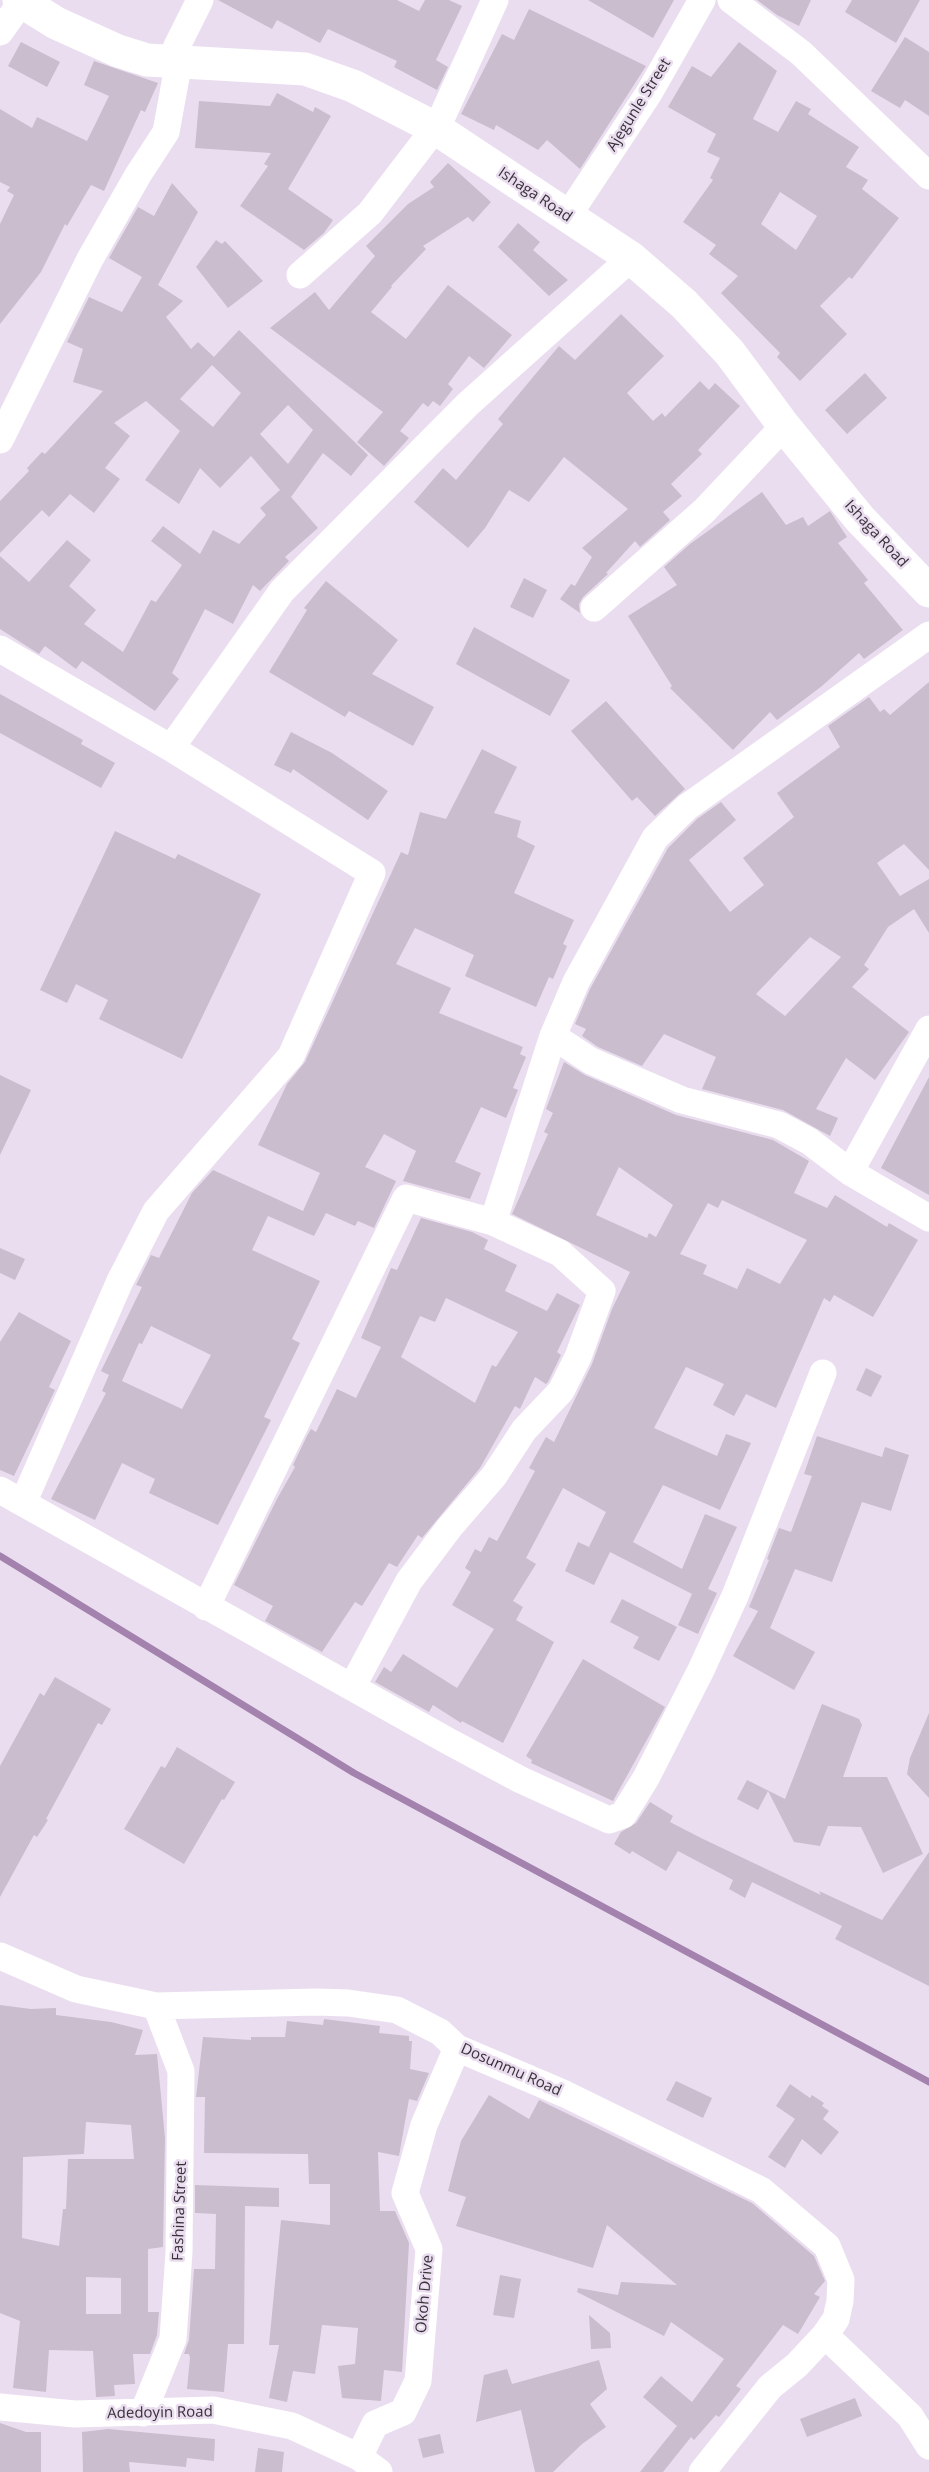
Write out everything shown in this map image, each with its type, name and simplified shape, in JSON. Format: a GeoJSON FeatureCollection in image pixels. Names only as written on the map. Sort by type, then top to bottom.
{"type":"FeatureCollection","features":[{"type":"Feature","properties":{"kind":"main road","name":"Ishaga Road"},"geometry":{"type":"LineString","coordinates":[[26,0],[108,38],[130,45],[177,55],[301,57],[347,73],[438,124],[573,208],[681,286],[746,356],[798,423],[929,574]]}},
{"type":"Feature","properties":{"kind":"main road","name":"Ishaga Road"},"geometry":{"type":"LineString","coordinates":[[438,124],[631,258],[684,304],[730,353],[784,426],[860,519],[929,591]]}},
{"type":"Feature","properties":{"kind":"street"},"geometry":{"type":"LineString","coordinates":[[0,32],[26,0]]}},
{"type":"Feature","properties":{"kind":"street"},"geometry":{"type":"LineString","coordinates":[[0,440],[90,259],[138,175],[166,132],[177,55],[200,0]]}},
{"type":"Feature","properties":{"kind":"street"},"geometry":{"type":"LineString","coordinates":[[300,275],[370,213],[438,124],[495,0]]}},
{"type":"Feature","properties":{"kind":"street","name":"Ajegunle Street"},"geometry":{"type":"LineString","coordinates":[[573,208],[649,93],[702,0]]}},
{"type":"Feature","properties":{"kind":"street"},"geometry":{"type":"LineString","coordinates":[[731,0],[801,53],[929,176]]}},
{"type":"Feature","properties":{"kind":"street"},"geometry":{"type":"LineString","coordinates":[[171,748],[282,591],[468,404],[631,258]]}},
{"type":"Feature","properties":{"kind":"street"},"geometry":{"type":"LineString","coordinates":[[594,608],[704,511],[784,426]]}},
{"type":"Feature","properties":{"kind":"street"},"geometry":{"type":"LineString","coordinates":[[493,1222],[553,1036],[576,982],[655,837],[687,807],[929,635]]}},
{"type":"Feature","properties":{"kind":"street"},"geometry":{"type":"LineString","coordinates":[[0,649],[171,748],[372,873],[291,1056],[156,1211],[11,1497],[521,1780],[598,1817],[609,1820],[623,1815],[646,1778],[730,1607],[823,1373]]}},
{"type":"Feature","properties":{"kind":"street"},"geometry":{"type":"LineString","coordinates":[[850,1172],[929,1029]]}},
{"type":"Feature","properties":{"kind":"street"},"geometry":{"type":"LineString","coordinates":[[553,1036],[591,1061],[682,1100],[779,1125],[809,1141],[850,1172],[929,1218]]}},
{"type":"Feature","properties":{"kind":"street"},"geometry":{"type":"LineString","coordinates":[[206,1607],[406,1198],[493,1222],[560,1253],[602,1291],[578,1357],[561,1391],[524,1430],[494,1476],[449,1528],[409,1581],[352,1687]]}},
{"type":"Feature","properties":{"kind":"street","name":"Dosunmu Road"},"geometry":{"type":"LineString","coordinates":[[0,1956],[76,1989],[156,2007],[261,2002],[348,2003],[397,2010],[440,2032],[457,2048],[565,2094],[761,2190],[826,2246],[836,2264],[841,2280],[840,2301],[836,2319],[825,2335],[797,2365],[770,2387],[702,2472]]}},
{"type":"Feature","properties":{"kind":"street","name":"Fashina Street"},"geometry":{"type":"LineString","coordinates":[[143,2413],[173,2339],[179,2252],[181,2071],[156,2007]]}},
{"type":"Feature","properties":{"kind":"street","name":"Okoh Drive"},"geometry":{"type":"LineString","coordinates":[[369,2465],[375,2424],[403,2412],[418,2381],[429,2249],[405,2193],[424,2125],[457,2048]]}},
{"type":"Feature","properties":{"kind":"street"},"geometry":{"type":"LineString","coordinates":[[825,2335],[910,2416],[929,2446]]}},
{"type":"Feature","properties":{"kind":"street","name":"Adedoyin Road"},"geometry":{"type":"LineString","coordinates":[[0,2407],[75,2414],[213,2410],[292,2427],[369,2465]]}},
{"type":"Feature","properties":{"kind":"building"},"geometry":{"type":"Polygon","coordinates":[[[218,0],[397,0],[419,11],[425,0],[449,0],[462,6],[436,60],[448,67],[437,90],[394,67],[397,61],[328,29],[320,43],[277,20],[272,29],[218,0]]]}},
{"type":"Feature","properties":{"kind":"building"},"geometry":{"type":"Polygon","coordinates":[[[588,0],[674,0],[653,38],[588,0]]]}},
{"type":"Feature","properties":{"kind":"building"},"geometry":{"type":"Polygon","coordinates":[[[757,0],[811,0],[799,26],[777,15],[757,0]]]}},
{"type":"Feature","properties":{"kind":"building"},"geometry":{"type":"Polygon","coordinates":[[[852,0],[920,0],[896,43],[845,12],[852,0]]]}},
{"type":"Feature","properties":{"kind":"building"},"geometry":{"type":"Polygon","coordinates":[[[529,9],[646,66],[580,169],[547,140],[538,150],[496,125],[494,130],[461,114],[502,34],[514,40],[529,9]]]}},
{"type":"Feature","properties":{"kind":"building"},"geometry":{"type":"Polygon","coordinates":[[[905,37],[929,52],[929,116],[905,100],[900,108],[871,91],[905,37]]]}},
{"type":"Feature","properties":{"kind":"building"},"geometry":{"type":"Polygon","coordinates":[[[21,42],[60,62],[47,87],[8,66],[21,42]]]}},
{"type":"Feature","properties":{"kind":"building"},"geometry":{"type":"Polygon","coordinates":[[[739,42],[777,71],[753,119],[778,132],[796,101],[811,109],[808,114],[859,147],[846,167],[868,180],[862,189],[899,218],[852,279],[849,277],[820,306],[847,334],[800,381],[777,357],[780,353],[721,293],[738,276],[709,254],[716,245],[683,222],[713,180],[710,178],[720,158],[707,152],[716,134],[668,107],[692,66],[711,77],[739,42]],[[780,192],[761,224],[796,250],[817,216],[780,192]]]}},
{"type":"Feature","properties":{"kind":"building"},"geometry":{"type":"Polygon","coordinates":[[[94,61],[158,83],[145,112],[141,110],[104,191],[91,185],[67,226],[65,224],[41,272],[0,324],[0,224],[14,195],[7,191],[10,187],[0,182],[0,109],[32,128],[37,117],[87,141],[109,96],[84,85],[94,61]]]}},
{"type":"Feature","properties":{"kind":"building"},"geometry":{"type":"Polygon","coordinates":[[[277,93],[313,112],[315,107],[331,116],[288,189],[333,220],[324,233],[304,250],[240,206],[268,166],[264,164],[271,153],[195,148],[199,101],[270,106],[277,93]]]}},
{"type":"Feature","properties":{"kind":"building"},"geometry":{"type":"Polygon","coordinates":[[[448,163],[491,202],[473,222],[468,217],[423,246],[426,249],[391,286],[371,312],[406,339],[448,285],[512,335],[484,368],[469,356],[448,384],[453,389],[440,406],[433,401],[428,407],[423,403],[400,431],[409,438],[384,466],[357,442],[383,412],[270,328],[315,292],[329,310],[375,256],[366,246],[408,204],[434,187],[430,182],[448,163]]]}},
{"type":"Feature","properties":{"kind":"building"},"geometry":{"type":"Polygon","coordinates":[[[172,183],[198,212],[158,285],[183,301],[166,317],[191,349],[198,342],[214,357],[239,330],[368,455],[351,476],[323,453],[291,497],[318,528],[285,557],[289,561],[260,591],[253,585],[233,624],[205,609],[172,673],[179,679],[155,711],[82,661],[76,669],[45,646],[39,654],[0,629],[0,556],[29,582],[67,540],[91,560],[69,586],[96,610],[84,624],[123,652],[151,600],[156,602],[182,565],[151,541],[163,526],[200,554],[213,530],[239,544],[266,515],[260,508],[280,490],[251,456],[220,488],[200,468],[179,504],[145,480],[180,431],[146,401],[114,423],[130,436],[105,468],[120,479],[94,513],[70,494],[49,517],[42,510],[0,553],[0,501],[29,471],[27,468],[42,452],[45,454],[103,391],[73,382],[83,349],[67,342],[89,297],[122,312],[142,277],[109,258],[138,207],[154,216],[172,183]],[[212,365],[180,399],[213,427],[241,393],[212,365]],[[288,405],[260,434],[288,464],[313,430],[288,405]]]}},
{"type":"Feature","properties":{"kind":"building"},"geometry":{"type":"Polygon","coordinates":[[[518,223],[540,242],[533,250],[568,280],[549,296],[498,247],[518,223]]]}},
{"type":"Feature","properties":{"kind":"building"},"geometry":{"type":"Polygon","coordinates":[[[216,240],[222,244],[225,241],[263,281],[228,308],[196,267],[216,240]]]}},
{"type":"Feature","properties":{"kind":"building"},"geometry":{"type":"Polygon","coordinates":[[[621,314],[664,356],[627,393],[653,421],[662,413],[665,417],[700,381],[709,390],[715,383],[740,406],[698,450],[702,454],[671,484],[682,496],[663,512],[670,520],[640,547],[635,541],[606,573],[608,574],[583,597],[579,604],[580,613],[560,599],[571,584],[575,586],[592,557],[582,548],[628,509],[564,457],[529,502],[509,490],[485,528],[468,548],[414,502],[443,468],[456,480],[503,424],[498,419],[559,346],[575,360],[621,314]]]}},
{"type":"Feature","properties":{"kind":"building"},"geometry":{"type":"Polygon","coordinates":[[[865,373],[887,398],[847,434],[825,410],[865,373]]]}},
{"type":"Feature","properties":{"kind":"building"},"geometry":{"type":"Polygon","coordinates":[[[762,492],[786,525],[803,517],[808,526],[830,511],[847,537],[838,543],[868,580],[864,583],[903,630],[864,659],[859,653],[822,686],[777,720],[770,712],[733,750],[670,688],[672,686],[628,616],[677,585],[664,567],[690,544],[762,492]]]}},
{"type":"Feature","properties":{"kind":"building"},"geometry":{"type":"Polygon","coordinates":[[[524,578],[547,590],[533,618],[510,607],[524,578]]]}},
{"type":"Feature","properties":{"kind":"building"},"geometry":{"type":"Polygon","coordinates":[[[326,581],[398,640],[372,674],[434,707],[413,746],[349,711],[345,717],[269,672],[307,610],[304,608],[326,581]]]}},
{"type":"Feature","properties":{"kind":"building"},"geometry":{"type":"Polygon","coordinates":[[[474,627],[570,680],[550,716],[456,664],[474,627]]]}},
{"type":"Feature","properties":{"kind":"building"},"geometry":{"type":"Polygon","coordinates":[[[929,682],[929,870],[904,844],[877,863],[900,896],[929,879],[929,933],[914,909],[888,927],[864,965],[869,969],[852,987],[909,1032],[875,1080],[846,1058],[816,1109],[838,1118],[830,1136],[783,1110],[702,1089],[716,1057],[664,1034],[642,1066],[598,1047],[582,1036],[586,1029],[575,1024],[590,989],[668,848],[697,819],[721,802],[736,820],[689,860],[730,912],[764,885],[743,858],[794,817],[777,793],[840,747],[828,726],[869,697],[880,712],[884,709],[890,715],[929,682]],[[810,937],[756,994],[785,1016],[841,957],[810,937]]]}},
{"type":"Feature","properties":{"kind":"building"},"geometry":{"type":"Polygon","coordinates":[[[0,694],[83,740],[81,744],[115,763],[101,788],[0,733],[0,694]]]}},
{"type":"Feature","properties":{"kind":"building"},"geometry":{"type":"Polygon","coordinates":[[[606,701],[685,789],[655,816],[637,797],[632,801],[571,731],[606,701]]]}},
{"type":"Feature","properties":{"kind":"building"},"geometry":{"type":"Polygon","coordinates":[[[291,732],[332,753],[388,791],[368,820],[293,769],[291,773],[274,765],[291,732]]]}},
{"type":"Feature","properties":{"kind":"building"},"geometry":{"type":"Polygon","coordinates":[[[482,749],[517,767],[494,813],[521,821],[517,837],[535,846],[514,893],[574,920],[563,944],[567,946],[553,979],[549,977],[536,1007],[465,976],[474,955],[415,928],[396,964],[451,988],[439,1013],[523,1047],[520,1054],[526,1057],[513,1088],[518,1090],[506,1118],[481,1107],[455,1162],[481,1173],[470,1199],[403,1181],[416,1151],[384,1134],[365,1167],[396,1181],[374,1228],[358,1221],[355,1226],[326,1213],[314,1236],[268,1216],[252,1250],[320,1281],[292,1339],[300,1343],[264,1417],[271,1420],[218,1525],[149,1493],[155,1479],[122,1463],[95,1520],[51,1499],[106,1393],[102,1391],[109,1375],[101,1371],[142,1287],[136,1285],[151,1255],[159,1258],[192,1193],[213,1170],[303,1211],[320,1173],[258,1145],[287,1084],[305,1062],[401,852],[408,855],[420,812],[446,819],[482,749]],[[151,1326],[142,1344],[139,1343],[122,1381],[182,1409],[211,1355],[151,1326]]]}},
{"type":"Feature","properties":{"kind":"building"},"geometry":{"type":"Polygon","coordinates":[[[115,831],[175,859],[178,854],[261,894],[182,1059],[99,1019],[108,1000],[76,984],[67,1003],[40,990],[115,831]]]}},
{"type":"Feature","properties":{"kind":"building"},"geometry":{"type":"Polygon","coordinates":[[[564,1062],[585,1075],[676,1115],[773,1140],[809,1161],[794,1193],[827,1208],[835,1195],[887,1227],[889,1223],[918,1240],[873,1317],[834,1295],[830,1302],[824,1298],[776,1408],[746,1394],[734,1416],[713,1405],[724,1384],[686,1367],[654,1428],[717,1456],[726,1434],[751,1443],[720,1510],[663,1485],[633,1542],[682,1569],[705,1514],[737,1527],[708,1589],[717,1593],[698,1634],[678,1625],[692,1594],[610,1552],[594,1585],[565,1571],[578,1542],[589,1547],[606,1512],[563,1488],[526,1558],[536,1564],[513,1601],[523,1607],[516,1620],[554,1642],[503,1743],[462,1721],[461,1723],[433,1705],[429,1712],[375,1682],[384,1667],[391,1672],[403,1654],[457,1688],[494,1629],[452,1605],[471,1572],[465,1568],[475,1549],[481,1552],[489,1537],[497,1541],[535,1471],[529,1468],[546,1437],[554,1442],[592,1364],[612,1309],[630,1272],[512,1214],[548,1134],[544,1132],[553,1113],[546,1109],[564,1062]],[[619,1167],[596,1215],[647,1238],[649,1233],[656,1237],[673,1205],[619,1167]],[[722,1200],[718,1208],[708,1203],[680,1254],[707,1265],[703,1274],[737,1289],[747,1268],[780,1284],[807,1240],[722,1200]]]}},
{"type":"Feature","properties":{"kind":"building"},"geometry":{"type":"Polygon","coordinates":[[[0,1075],[31,1090],[0,1155],[0,1075]]]}},
{"type":"Feature","properties":{"kind":"building"},"geometry":{"type":"Polygon","coordinates":[[[929,1077],[929,1195],[881,1168],[929,1077]]]}},
{"type":"Feature","properties":{"kind":"building"},"geometry":{"type":"Polygon","coordinates":[[[421,1218],[472,1232],[488,1240],[484,1249],[517,1265],[505,1291],[547,1311],[557,1293],[580,1305],[557,1352],[561,1355],[548,1382],[546,1384],[535,1377],[520,1409],[515,1406],[480,1468],[422,1538],[418,1535],[397,1567],[389,1563],[362,1606],[355,1602],[322,1652],[265,1621],[273,1606],[234,1585],[295,1467],[293,1465],[307,1436],[311,1429],[316,1432],[337,1389],[356,1398],[381,1347],[361,1338],[391,1268],[397,1270],[421,1218]],[[446,1298],[435,1322],[420,1316],[401,1357],[475,1403],[492,1365],[496,1367],[518,1332],[446,1298]]]}},
{"type":"Feature","properties":{"kind":"building"},"geometry":{"type":"Polygon","coordinates":[[[0,1248],[25,1259],[15,1280],[0,1273],[0,1248]]]}},
{"type":"Feature","properties":{"kind":"building"},"geometry":{"type":"Polygon","coordinates":[[[19,1312],[71,1341],[49,1387],[55,1390],[14,1476],[0,1470],[0,1342],[19,1312]]]}},
{"type":"Feature","properties":{"kind":"building"},"geometry":{"type":"Polygon","coordinates":[[[866,1368],[882,1376],[871,1397],[856,1390],[866,1368]]]}},
{"type":"Feature","properties":{"kind":"building"},"geometry":{"type":"Polygon","coordinates":[[[817,1436],[882,1457],[885,1447],[909,1455],[891,1511],[862,1502],[832,1582],[795,1569],[770,1628],[815,1652],[794,1690],[733,1656],[758,1611],[749,1607],[769,1560],[767,1559],[779,1528],[791,1532],[812,1476],[804,1474],[817,1436]]]}},
{"type":"Feature","properties":{"kind":"building"},"geometry":{"type":"Polygon","coordinates":[[[622,1599],[677,1627],[659,1661],[633,1648],[639,1637],[610,1622],[622,1599]]]}},
{"type":"Feature","properties":{"kind":"building"},"geometry":{"type":"Polygon","coordinates":[[[583,1659],[665,1707],[613,1801],[531,1763],[532,1760],[526,1756],[583,1659]]]}},
{"type":"Feature","properties":{"kind":"building"},"geometry":{"type":"Polygon","coordinates":[[[55,1677],[111,1709],[102,1725],[98,1723],[46,1819],[48,1820],[37,1837],[34,1835],[0,1897],[0,1766],[40,1693],[44,1696],[55,1677]]]}},
{"type":"Feature","properties":{"kind":"building"},"geometry":{"type":"Polygon","coordinates":[[[822,1704],[859,1719],[862,1725],[843,1777],[887,1777],[923,1854],[883,1873],[861,1827],[828,1826],[820,1846],[794,1842],[768,1791],[758,1810],[737,1799],[747,1780],[785,1799],[822,1704]]]}},
{"type":"Feature","properties":{"kind":"building"},"geometry":{"type":"Polygon","coordinates":[[[929,1713],[929,1798],[907,1774],[910,1758],[929,1713]]]}},
{"type":"Feature","properties":{"kind":"building"},"geometry":{"type":"Polygon","coordinates":[[[177,1747],[235,1782],[224,1800],[222,1799],[184,1864],[124,1829],[161,1766],[165,1768],[177,1747]]]}},
{"type":"Feature","properties":{"kind":"building"},"geometry":{"type":"Polygon","coordinates":[[[650,1802],[673,1816],[670,1822],[701,1838],[821,1895],[819,1891],[882,1920],[929,1852],[929,1986],[835,1939],[842,1926],[752,1882],[745,1898],[729,1889],[733,1880],[678,1851],[666,1871],[632,1851],[630,1854],[614,1844],[621,1832],[636,1823],[650,1802]]]}},
{"type":"Feature","properties":{"kind":"building"},"geometry":{"type":"Polygon","coordinates":[[[0,2005],[31,2009],[56,2008],[56,2015],[111,2022],[143,2030],[135,2055],[157,2054],[165,2138],[163,2247],[148,2249],[148,2312],[159,2312],[157,2335],[150,2354],[133,2354],[135,2384],[114,2385],[115,2396],[96,2397],[93,2351],[49,2350],[46,2392],[13,2388],[20,2321],[0,2313],[0,2005]],[[86,2122],[84,2154],[23,2157],[22,2238],[59,2246],[63,2209],[66,2209],[68,2159],[134,2159],[131,2125],[86,2122]],[[86,2277],[86,2314],[121,2314],[121,2278],[86,2277]]]}},
{"type":"Feature","properties":{"kind":"building"},"geometry":{"type":"Polygon","coordinates":[[[324,2019],[380,2026],[379,2033],[409,2036],[409,2041],[412,2041],[410,2069],[429,2073],[417,2101],[409,2099],[399,2156],[378,2152],[380,2211],[395,2211],[409,2243],[402,2372],[384,2370],[381,2401],[342,2398],[338,2366],[355,2364],[358,2328],[322,2325],[315,2374],[293,2371],[287,2402],[269,2398],[279,2345],[269,2345],[281,2220],[330,2225],[330,2184],[309,2184],[308,2154],[204,2153],[205,2097],[196,2097],[203,2037],[251,2040],[251,2037],[285,2037],[287,2021],[323,2025],[324,2019]]]}},
{"type":"Feature","properties":{"kind":"building"},"geometry":{"type":"Polygon","coordinates":[[[676,2081],[712,2098],[703,2118],[666,2100],[676,2081]]]}},
{"type":"Feature","properties":{"kind":"building"},"geometry":{"type":"Polygon","coordinates":[[[790,2084],[810,2098],[812,2095],[824,2103],[822,2106],[829,2111],[823,2119],[839,2132],[821,2155],[802,2139],[785,2168],[768,2157],[795,2119],[776,2106],[790,2084]]]}},
{"type":"Feature","properties":{"kind":"building"},"geometry":{"type":"Polygon","coordinates":[[[489,2095],[529,2119],[539,2100],[752,2203],[814,2256],[825,2281],[814,2294],[820,2297],[798,2334],[783,2325],[736,2386],[741,2389],[719,2417],[716,2415],[694,2440],[691,2437],[663,2472],[640,2472],[677,2426],[643,2397],[661,2376],[692,2402],[724,2359],[671,2322],[664,2336],[577,2292],[578,2288],[618,2295],[621,2282],[677,2285],[607,2225],[593,2268],[456,2226],[466,2197],[448,2191],[461,2141],[489,2095]]]}},
{"type":"Feature","properties":{"kind":"building"},"geometry":{"type":"Polygon","coordinates":[[[195,2185],[279,2188],[279,2207],[245,2206],[244,2344],[228,2344],[224,2392],[187,2389],[190,2358],[189,2354],[184,2354],[189,2340],[194,2269],[215,2269],[216,2214],[195,2213],[195,2185]]]}},
{"type":"Feature","properties":{"kind":"building"},"geometry":{"type":"Polygon","coordinates":[[[500,2275],[521,2279],[514,2318],[493,2315],[500,2275]]]}},
{"type":"Feature","properties":{"kind":"building"},"geometry":{"type":"Polygon","coordinates":[[[589,2315],[610,2333],[611,2348],[591,2349],[589,2315]]]}},
{"type":"Feature","properties":{"kind":"building"},"geometry":{"type":"Polygon","coordinates":[[[599,2360],[607,2389],[590,2404],[606,2427],[582,2444],[553,2472],[535,2472],[521,2410],[476,2422],[484,2375],[507,2369],[512,2384],[599,2360]]]}},
{"type":"Feature","properties":{"kind":"building"},"geometry":{"type":"Polygon","coordinates":[[[855,2398],[862,2416],[807,2437],[800,2419],[855,2398]]]}},
{"type":"Feature","properties":{"kind":"building"},"geometry":{"type":"Polygon","coordinates":[[[0,2423],[26,2432],[41,2432],[41,2472],[0,2472],[0,2423]]]}},
{"type":"Feature","properties":{"kind":"building"},"geometry":{"type":"Polygon","coordinates":[[[108,2429],[215,2439],[214,2461],[187,2458],[186,2467],[129,2462],[130,2472],[83,2472],[82,2432],[108,2429]]]}},
{"type":"Feature","properties":{"kind":"building"},"geometry":{"type":"Polygon","coordinates":[[[440,2434],[444,2453],[423,2458],[418,2439],[440,2434]]]}},
{"type":"Feature","properties":{"kind":"building"},"geometry":{"type":"Polygon","coordinates":[[[258,2448],[284,2452],[282,2472],[255,2472],[258,2448]]]}},
{"type":"Feature","properties":{"kind":"waterway"},"geometry":{"type":"LineString","coordinates":[[0,1556],[354,1773],[929,2082]]}}]}
